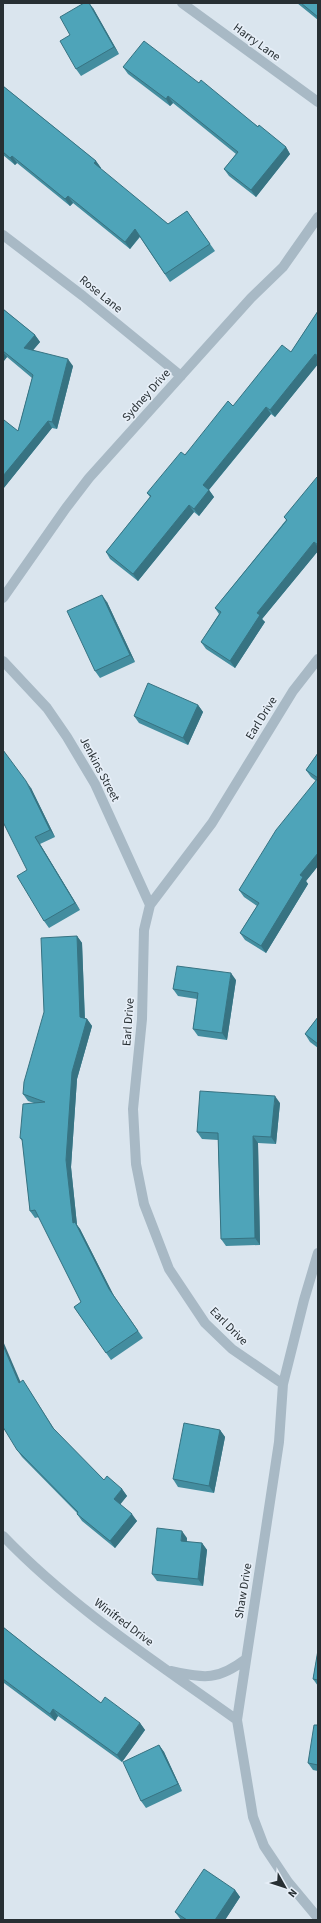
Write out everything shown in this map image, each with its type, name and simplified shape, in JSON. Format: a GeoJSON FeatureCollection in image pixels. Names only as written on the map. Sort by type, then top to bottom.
{"type":"FeatureCollection","features":[{"type":"Feature","properties":{"kind":"street","name":"Harry Lane"},"geometry":{"type":"LineString","coordinates":[[182,3],[318,102]]}},
{"type":"Feature","properties":{"kind":"street","name":"Sydney Drive"},"geometry":{"type":"LineString","coordinates":[[3,598],[89,478],[251,298],[283,267],[318,217]]}},
{"type":"Feature","properties":{"kind":"street","name":"Rose Lane"},"geometry":{"type":"LineString","coordinates":[[3,235],[82,296],[181,376]]}},
{"type":"Feature","properties":{"kind":"street","name":"Earl Drive"},"geometry":{"type":"LineString","coordinates":[[283,1384],[232,1349],[205,1323],[169,1269],[144,1204],[136,1164],[133,1109],[142,1019],[144,930],[150,905],[212,823],[293,691],[318,659]]}},
{"type":"Feature","properties":{"kind":"street","name":"Jenkins Street"},"geometry":{"type":"LineString","coordinates":[[3,661],[47,708],[67,737],[95,784],[150,905]]}},
{"type":"Feature","properties":{"kind":"street","name":"Shaw Drive"},"geometry":{"type":"LineString","coordinates":[[318,1253],[304,1300],[283,1384],[280,1442],[237,1720],[253,1817],[264,1846],[288,1882],[318,1918]]}},
{"type":"Feature","properties":{"kind":"street","name":"Winifred Drive"},"geometry":{"type":"LineString","coordinates":[[3,1536],[27,1561],[117,1635],[237,1720]]}},
{"type":"Feature","properties":{"kind":"street"},"geometry":{"type":"LineString","coordinates":[[167,1670],[209,1677],[233,1668],[246,1659]]}},
{"type":"Feature","properties":{"kind":"building"},"geometry":{"type":"Polygon","coordinates":[[[84,3],[89,3],[114,47],[76,69],[60,41],[70,35],[60,17],[84,3]]]}},
{"type":"Feature","properties":{"kind":"building"},"geometry":{"type":"Polygon","coordinates":[[[301,3],[318,3],[318,17],[301,3]]]}},
{"type":"Feature","properties":{"kind":"building"},"geometry":{"type":"Polygon","coordinates":[[[144,41],[199,83],[201,80],[258,127],[259,125],[286,147],[251,190],[224,169],[238,152],[168,96],[166,99],[123,67],[144,41]]]}},
{"type":"Feature","properties":{"kind":"building"},"geometry":{"type":"Polygon","coordinates":[[[3,86],[96,161],[94,163],[168,224],[187,211],[210,244],[165,274],[135,229],[125,242],[68,196],[65,199],[12,156],[10,158],[3,152],[3,86]]]}},
{"type":"Feature","properties":{"kind":"building"},"geometry":{"type":"Polygon","coordinates":[[[3,309],[35,335],[24,348],[68,359],[52,422],[48,421],[3,476],[3,421],[4,420],[18,431],[33,375],[3,351],[3,309]]]}},
{"type":"Feature","properties":{"kind":"building"},"geometry":{"type":"Polygon","coordinates":[[[318,311],[318,356],[315,354],[270,410],[266,407],[203,485],[209,490],[194,509],[189,505],[133,574],[106,552],[151,496],[147,493],[181,452],[185,455],[228,401],[233,406],[282,345],[291,352],[318,311]]]}},
{"type":"Feature","properties":{"kind":"building"},"geometry":{"type":"Polygon","coordinates":[[[317,477],[318,545],[314,542],[257,613],[260,615],[230,661],[201,642],[221,612],[215,608],[287,520],[284,517],[317,477]]]}},
{"type":"Feature","properties":{"kind":"building"},"geometry":{"type":"Polygon","coordinates":[[[102,595],[130,655],[95,671],[67,611],[102,595]]]}},
{"type":"Feature","properties":{"kind":"building"},"geometry":{"type":"Polygon","coordinates":[[[148,683],[198,705],[183,738],[134,716],[148,683]]]}},
{"type":"Feature","properties":{"kind":"building"},"geometry":{"type":"Polygon","coordinates":[[[3,750],[26,781],[50,830],[35,837],[75,903],[44,921],[17,876],[27,870],[3,822],[3,750]]]}},
{"type":"Feature","properties":{"kind":"building"},"geometry":{"type":"Polygon","coordinates":[[[318,753],[318,778],[306,770],[318,753]]]}},
{"type":"Feature","properties":{"kind":"building"},"geometry":{"type":"Polygon","coordinates":[[[318,778],[318,853],[300,875],[303,877],[261,946],[240,933],[259,903],[239,890],[276,830],[318,778]]]}},
{"type":"Feature","properties":{"kind":"building"},"geometry":{"type":"Polygon","coordinates":[[[77,936],[80,1017],[87,1019],[72,1072],[66,1160],[73,1223],[75,1222],[109,1289],[138,1331],[106,1353],[74,1307],[81,1302],[35,1210],[30,1211],[22,1139],[20,1138],[23,1104],[45,1102],[23,1094],[24,1082],[44,1012],[41,938],[77,936]]]}},
{"type":"Feature","properties":{"kind":"building"},"geometry":{"type":"Polygon","coordinates":[[[177,966],[231,973],[222,1033],[193,1029],[198,993],[173,989],[177,966]]]}},
{"type":"Feature","properties":{"kind":"building"},"geometry":{"type":"Polygon","coordinates":[[[318,1017],[318,1044],[305,1034],[318,1017]]]}},
{"type":"Feature","properties":{"kind":"building"},"geometry":{"type":"Polygon","coordinates":[[[200,1091],[275,1096],[271,1137],[253,1136],[255,1238],[221,1239],[218,1133],[197,1132],[200,1091]]]}},
{"type":"Feature","properties":{"kind":"building"},"geometry":{"type":"Polygon","coordinates":[[[3,1345],[19,1383],[23,1380],[53,1428],[104,1480],[107,1476],[122,1489],[114,1499],[132,1514],[110,1541],[77,1514],[78,1512],[17,1450],[3,1427],[3,1345]]]}},
{"type":"Feature","properties":{"kind":"building"},"geometry":{"type":"Polygon","coordinates":[[[184,1423],[220,1430],[209,1486],[173,1479],[184,1423]]]}},
{"type":"Feature","properties":{"kind":"building"},"geometry":{"type":"Polygon","coordinates":[[[157,1528],[182,1531],[181,1541],[202,1543],[198,1579],[152,1574],[157,1528]]]}},
{"type":"Feature","properties":{"kind":"building"},"geometry":{"type":"Polygon","coordinates":[[[3,1627],[101,1703],[105,1697],[140,1723],[117,1755],[53,1709],[50,1714],[3,1679],[3,1627]]]}},
{"type":"Feature","properties":{"kind":"building"},"geometry":{"type":"Polygon","coordinates":[[[318,1650],[318,1680],[313,1679],[318,1650]]]}},
{"type":"Feature","properties":{"kind":"building"},"geometry":{"type":"Polygon","coordinates":[[[314,1725],[318,1725],[318,1765],[308,1763],[314,1725]]]}},
{"type":"Feature","properties":{"kind":"building"},"geometry":{"type":"Polygon","coordinates":[[[159,1745],[178,1784],[141,1801],[123,1762],[159,1745]]]}},
{"type":"Feature","properties":{"kind":"building"},"geometry":{"type":"Polygon","coordinates":[[[204,1869],[235,1890],[215,1920],[187,1920],[175,1912],[204,1869]]]}}]}
